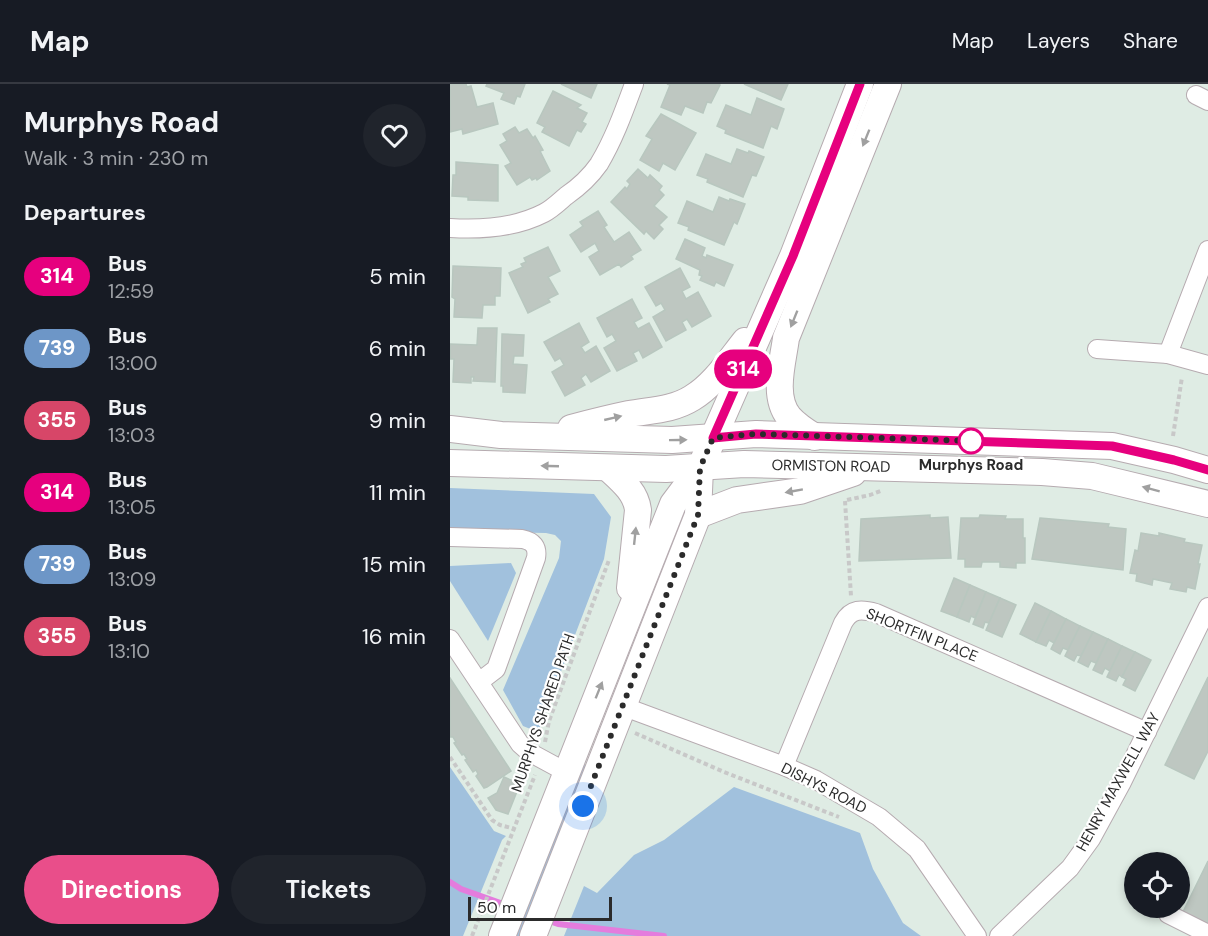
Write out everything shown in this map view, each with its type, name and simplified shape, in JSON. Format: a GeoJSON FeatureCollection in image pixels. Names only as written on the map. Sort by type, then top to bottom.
{"type":"FeatureCollection","features":[{"type":"Feature","properties":{"kind":"main road"},"geometry":{"type":"LineString","coordinates":[[502,936],[533,853],[674,504],[700,468],[793,256],[860,84]]}},
{"type":"Feature","properties":{"kind":"main road"},"geometry":{"type":"LineString","coordinates":[[814,437],[788,416],[781,402],[781,378],[786,338],[888,84]]}},
{"type":"Feature","properties":{"kind":"main road"},"geometry":{"type":"LineString","coordinates":[[536,436],[682,403],[694,397],[719,374],[769,310]]}},
{"type":"Feature","properties":{"kind":"main road","name":"ORMISTON ROAD"},"geometry":{"type":"LineString","coordinates":[[450,429],[501,435],[672,440],[756,434],[1112,446],[1208,470]]}},
{"type":"Feature","properties":{"kind":"main road","name":"ORMISTON ROAD"},"geometry":{"type":"LineString","coordinates":[[450,463],[608,468],[700,468],[744,464],[1092,476],[1208,504]]}},
{"type":"Feature","properties":{"kind":"main road"},"geometry":{"type":"LineString","coordinates":[[698,515],[736,500],[800,491],[870,467]]}},
{"type":"Feature","properties":{"kind":"main road"},"geometry":{"type":"LineString","coordinates":[[608,468],[625,483],[637,501],[628,615]]}},
{"type":"Feature","properties":{"kind":"main road"},"geometry":{"type":"LineString","coordinates":[[533,936],[698,515],[700,468]]}},
{"type":"Feature","properties":{"kind":"street"},"geometry":{"type":"LineString","coordinates":[[450,228],[479,230],[509,225],[545,213],[572,192],[589,177],[599,163],[622,117],[634,84]]}},
{"type":"Feature","properties":{"kind":"street"},"geometry":{"type":"LineString","coordinates":[[1176,356],[1208,250]]}},
{"type":"Feature","properties":{"kind":"street"},"geometry":{"type":"LineString","coordinates":[[1097,349],[1176,356],[1208,365]]}},
{"type":"Feature","properties":{"kind":"street"},"geometry":{"type":"LineString","coordinates":[[450,537],[522,539],[534,544],[536,549],[536,558],[496,669],[479,682]]}},
{"type":"Feature","properties":{"kind":"street","name":"HENRY MAXWELL WAY"},"geometry":{"type":"LineString","coordinates":[[999,936],[1070,868],[1091,839],[1208,608]]}},
{"type":"Feature","properties":{"kind":"street","name":"SHORTFIN PLACE"},"geometry":{"type":"LineString","coordinates":[[784,766],[846,617],[852,612],[866,610],[1147,732]]}},
{"type":"Feature","properties":{"kind":"street"},"geometry":{"type":"LineString","coordinates":[[450,639],[520,744],[529,752],[567,772]]}},
{"type":"Feature","properties":{"kind":"street","name":"DISHYS ROAD"},"geometry":{"type":"LineString","coordinates":[[622,706],[784,766],[845,796],[879,817],[917,849],[977,936]]}},
{"type":"Feature","properties":{"kind":"street"},"geometry":{"type":"LineString","coordinates":[[1176,918],[1208,934]]}},
{"type":"Feature","properties":{"kind":"path"},"geometry":{"type":"LineString","coordinates":[[1173,436],[1176,356]]}},
{"type":"Feature","properties":{"kind":"path"},"geometry":{"type":"LineString","coordinates":[[845,501],[852,612]]}},
{"type":"Feature","properties":{"kind":"path","name":"MURPHYS SHARED PATH"},"geometry":{"type":"LineString","coordinates":[[472,935],[542,759],[549,721],[611,551]]}},
{"type":"Feature","properties":{"kind":"path"},"geometry":{"type":"LineString","coordinates":[[632,731],[724,772],[841,817]]}},
{"type":"Feature","properties":{"kind":"path"},"geometry":{"type":"LineString","coordinates":[[450,757],[492,820],[515,829]]}},
{"type":"Feature","properties":{"kind":"shaded area"},"geometry":{"type":"Polygon","coordinates":[[[450,488],[594,494],[611,517],[604,559],[538,732],[523,726],[503,690],[559,558],[561,541],[555,535],[546,533],[450,531],[450,488]]]}},
{"type":"Feature","properties":{"kind":"shaded area"},"geometry":{"type":"Polygon","coordinates":[[[511,563],[516,573],[488,641],[450,581],[450,566],[511,563]]]}},
{"type":"Feature","properties":{"kind":"shaded area"},"geometry":{"type":"Polygon","coordinates":[[[581,764],[590,767],[521,936],[510,936],[581,764]]]}},
{"type":"Feature","properties":{"kind":"shaded area"},"geometry":{"type":"Polygon","coordinates":[[[450,767],[494,831],[506,836],[502,840],[463,936],[450,936],[450,767]]]}},
{"type":"Feature","properties":{"kind":"shaded area"},"geometry":{"type":"Polygon","coordinates":[[[734,787],[860,833],[873,869],[903,923],[921,936],[564,936],[584,886],[597,893],[634,855],[664,840],[734,787]]]}},
{"type":"Feature","properties":{"kind":"building"},"geometry":{"type":"Polygon","coordinates":[[[450,84],[471,86],[477,107],[493,103],[498,124],[463,134],[462,129],[450,132],[450,84]]]}},
{"type":"Feature","properties":{"kind":"building"},"geometry":{"type":"Polygon","coordinates":[[[487,84],[525,84],[520,97],[517,96],[514,104],[501,99],[504,93],[486,86],[487,84]]]}},
{"type":"Feature","properties":{"kind":"building"},"geometry":{"type":"Polygon","coordinates":[[[561,84],[597,84],[591,98],[561,84]]]}},
{"type":"Feature","properties":{"kind":"building"},"geometry":{"type":"Polygon","coordinates":[[[667,84],[720,85],[711,103],[707,102],[703,113],[685,106],[681,115],[661,107],[670,85],[667,84]]]}},
{"type":"Feature","properties":{"kind":"building"},"geometry":{"type":"Polygon","coordinates":[[[744,84],[788,84],[781,100],[744,84]]]}},
{"type":"Feature","properties":{"kind":"building"},"geometry":{"type":"Polygon","coordinates":[[[553,91],[581,105],[577,108],[587,113],[582,122],[586,124],[581,132],[577,130],[569,146],[542,132],[545,127],[537,123],[553,91]]]}},
{"type":"Feature","properties":{"kind":"building"},"geometry":{"type":"Polygon","coordinates":[[[757,98],[784,109],[777,129],[771,126],[763,148],[725,133],[726,130],[717,126],[726,105],[751,115],[757,98]]]}},
{"type":"Feature","properties":{"kind":"building"},"geometry":{"type":"Polygon","coordinates":[[[661,114],[696,133],[675,170],[663,163],[659,171],[640,160],[652,139],[646,136],[661,114]]]}},
{"type":"Feature","properties":{"kind":"building"},"geometry":{"type":"Polygon","coordinates":[[[515,127],[519,133],[527,129],[533,138],[535,136],[543,150],[540,151],[550,171],[537,180],[536,178],[532,180],[530,177],[517,185],[505,166],[511,163],[500,145],[507,141],[503,134],[515,127]]]}},
{"type":"Feature","properties":{"kind":"building"},"geometry":{"type":"Polygon","coordinates":[[[737,149],[764,157],[756,176],[752,175],[743,197],[707,182],[708,179],[697,175],[706,154],[731,164],[737,149]]]}},
{"type":"Feature","properties":{"kind":"building"},"geometry":{"type":"Polygon","coordinates":[[[456,162],[498,165],[498,201],[468,200],[468,197],[452,196],[456,162]]]}},
{"type":"Feature","properties":{"kind":"building"},"geometry":{"type":"Polygon","coordinates":[[[638,169],[648,178],[650,175],[662,186],[659,190],[664,195],[654,206],[667,217],[659,225],[663,229],[654,239],[646,231],[644,234],[611,202],[625,187],[627,189],[630,184],[627,181],[638,169]]]}},
{"type":"Feature","properties":{"kind":"building"},"geometry":{"type":"Polygon","coordinates":[[[719,197],[745,204],[737,224],[734,222],[724,245],[688,230],[689,227],[678,223],[687,201],[713,212],[719,197]]]}},
{"type":"Feature","properties":{"kind":"building"},"geometry":{"type":"Polygon","coordinates":[[[598,211],[607,225],[604,227],[614,242],[629,232],[641,250],[631,256],[633,259],[621,267],[619,264],[600,275],[589,257],[599,251],[595,243],[581,252],[570,235],[583,226],[580,222],[598,211]]]}},
{"type":"Feature","properties":{"kind":"building"},"geometry":{"type":"Polygon","coordinates":[[[685,239],[705,248],[702,256],[706,258],[707,255],[733,265],[724,286],[716,282],[714,286],[700,280],[702,276],[699,275],[700,270],[676,259],[685,239]]]}},
{"type":"Feature","properties":{"kind":"building"},"geometry":{"type":"Polygon","coordinates":[[[548,247],[560,271],[548,277],[558,294],[548,299],[550,302],[528,313],[509,273],[523,267],[521,264],[526,262],[524,258],[548,247]]]}},
{"type":"Feature","properties":{"kind":"building"},"geometry":{"type":"Polygon","coordinates":[[[453,266],[501,268],[500,296],[495,296],[495,305],[483,305],[482,318],[454,317],[453,266]]]}},
{"type":"Feature","properties":{"kind":"building"},"geometry":{"type":"Polygon","coordinates":[[[680,268],[690,287],[682,291],[686,299],[698,292],[711,316],[692,327],[687,319],[682,322],[686,330],[666,341],[653,317],[665,310],[661,303],[656,306],[645,287],[680,268]]]}},
{"type":"Feature","properties":{"kind":"building"},"geometry":{"type":"Polygon","coordinates":[[[632,299],[642,318],[634,322],[638,329],[649,323],[662,347],[643,358],[639,350],[633,353],[637,361],[617,371],[604,348],[616,341],[612,334],[607,337],[597,318],[632,299]]]}},
{"type":"Feature","properties":{"kind":"building"},"geometry":{"type":"Polygon","coordinates":[[[579,323],[589,342],[581,347],[585,353],[596,346],[610,371],[591,382],[586,374],[581,378],[585,385],[565,396],[552,372],[564,365],[560,358],[555,361],[544,342],[579,323]]]}},
{"type":"Feature","properties":{"kind":"building"},"geometry":{"type":"Polygon","coordinates":[[[478,328],[497,328],[495,382],[473,381],[474,377],[471,377],[471,383],[453,382],[454,359],[450,359],[450,344],[477,345],[478,328]]]}},
{"type":"Feature","properties":{"kind":"building"},"geometry":{"type":"Polygon","coordinates":[[[502,334],[524,335],[523,356],[514,356],[513,364],[527,365],[525,393],[503,392],[503,386],[501,386],[502,334]]]}},
{"type":"Feature","properties":{"kind":"building"},"geometry":{"type":"Polygon","coordinates":[[[930,515],[930,518],[948,517],[951,558],[859,561],[861,519],[930,515]]]}},
{"type":"Feature","properties":{"kind":"building"},"geometry":{"type":"Polygon","coordinates":[[[980,515],[1023,519],[1025,563],[1016,563],[1016,568],[1000,567],[1000,562],[982,562],[981,567],[965,567],[965,559],[958,559],[961,518],[979,518],[980,515]]]}},
{"type":"Feature","properties":{"kind":"building"},"geometry":{"type":"Polygon","coordinates":[[[1040,518],[1109,524],[1108,527],[1126,529],[1123,570],[1032,559],[1040,518]]]}},
{"type":"Feature","properties":{"kind":"building"},"geometry":{"type":"Polygon","coordinates":[[[1141,533],[1159,536],[1159,533],[1185,539],[1184,542],[1202,545],[1195,589],[1187,587],[1186,592],[1170,589],[1172,583],[1153,579],[1152,585],[1136,581],[1137,574],[1130,573],[1135,550],[1138,551],[1141,533]]]}},
{"type":"Feature","properties":{"kind":"building"},"geometry":{"type":"Polygon","coordinates":[[[954,578],[970,585],[957,617],[941,611],[954,578]]]}},
{"type":"Feature","properties":{"kind":"building"},"geometry":{"type":"Polygon","coordinates":[[[970,585],[986,592],[975,618],[971,616],[969,622],[957,617],[970,585]]]}},
{"type":"Feature","properties":{"kind":"building"},"geometry":{"type":"Polygon","coordinates":[[[986,592],[1000,598],[989,623],[985,622],[983,628],[973,624],[986,592]]]}},
{"type":"Feature","properties":{"kind":"building"},"geometry":{"type":"Polygon","coordinates":[[[1000,598],[1016,605],[1002,637],[986,630],[1000,598]]]}},
{"type":"Feature","properties":{"kind":"building"},"geometry":{"type":"Polygon","coordinates":[[[1035,603],[1051,611],[1036,642],[1020,634],[1035,603]]]}},
{"type":"Feature","properties":{"kind":"building"},"geometry":{"type":"Polygon","coordinates":[[[1051,611],[1066,619],[1054,643],[1049,640],[1046,646],[1036,642],[1051,611]]]}},
{"type":"Feature","properties":{"kind":"building"},"geometry":{"type":"Polygon","coordinates":[[[1066,619],[1080,626],[1068,650],[1063,648],[1060,654],[1051,649],[1066,619]]]}},
{"type":"Feature","properties":{"kind":"building"},"geometry":{"type":"Polygon","coordinates":[[[1080,626],[1093,632],[1081,656],[1077,655],[1074,661],[1065,656],[1080,626]]]}},
{"type":"Feature","properties":{"kind":"building"},"geometry":{"type":"Polygon","coordinates":[[[1093,632],[1108,639],[1096,663],[1091,661],[1088,667],[1078,662],[1093,632]]]}},
{"type":"Feature","properties":{"kind":"building"},"geometry":{"type":"Polygon","coordinates":[[[1108,639],[1122,646],[1110,671],[1105,668],[1102,674],[1093,670],[1108,639]]]}},
{"type":"Feature","properties":{"kind":"building"},"geometry":{"type":"Polygon","coordinates":[[[1122,646],[1135,652],[1122,677],[1119,675],[1116,681],[1107,677],[1122,646]]]}},
{"type":"Feature","properties":{"kind":"building"},"geometry":{"type":"Polygon","coordinates":[[[1135,652],[1151,660],[1135,691],[1123,685],[1126,679],[1122,677],[1135,652]]]}},
{"type":"Feature","properties":{"kind":"building"},"geometry":{"type":"Polygon","coordinates":[[[1208,677],[1208,751],[1194,779],[1165,765],[1208,677]]]}},
{"type":"Feature","properties":{"kind":"building"},"geometry":{"type":"Polygon","coordinates":[[[450,678],[511,771],[484,788],[476,776],[478,774],[476,770],[473,772],[464,754],[462,755],[454,743],[456,742],[453,737],[450,737],[450,678]]]}},
{"type":"Feature","properties":{"kind":"building"},"geometry":{"type":"Polygon","coordinates":[[[504,777],[520,784],[508,814],[496,810],[488,798],[497,793],[504,777]]]}},
{"type":"Feature","properties":{"kind":"building"},"geometry":{"type":"Polygon","coordinates":[[[1208,861],[1208,927],[1190,918],[1190,898],[1208,861]]]}},
{"type":"Feature","properties":{"kind":"waterway"},"geometry":{"type":"LineString","coordinates":[[450,882],[461,889],[509,906]]}},
{"type":"Feature","properties":{"kind":"waterway"},"geometry":{"type":"LineString","coordinates":[[546,920],[558,924],[664,936]]}},
{"type":"Feature","properties":{"kind":"bus line","name":"314"},"geometry":{"type":"LineString","coordinates":[[860,84],[793,256],[713,438],[756,434],[1112,446],[1208,470]]}},
{"type":"Feature","properties":{"kind":"place","name":"Murphys Road"},"geometry":{"type":"Point","coordinates":[971,441]}},
{"type":"Feature","properties":{"kind":"route"},"geometry":{"type":"LineString","coordinates":[[583,806],[698,515],[700,468],[713,438],[756,434],[973,441],[971,441]]}}]}
